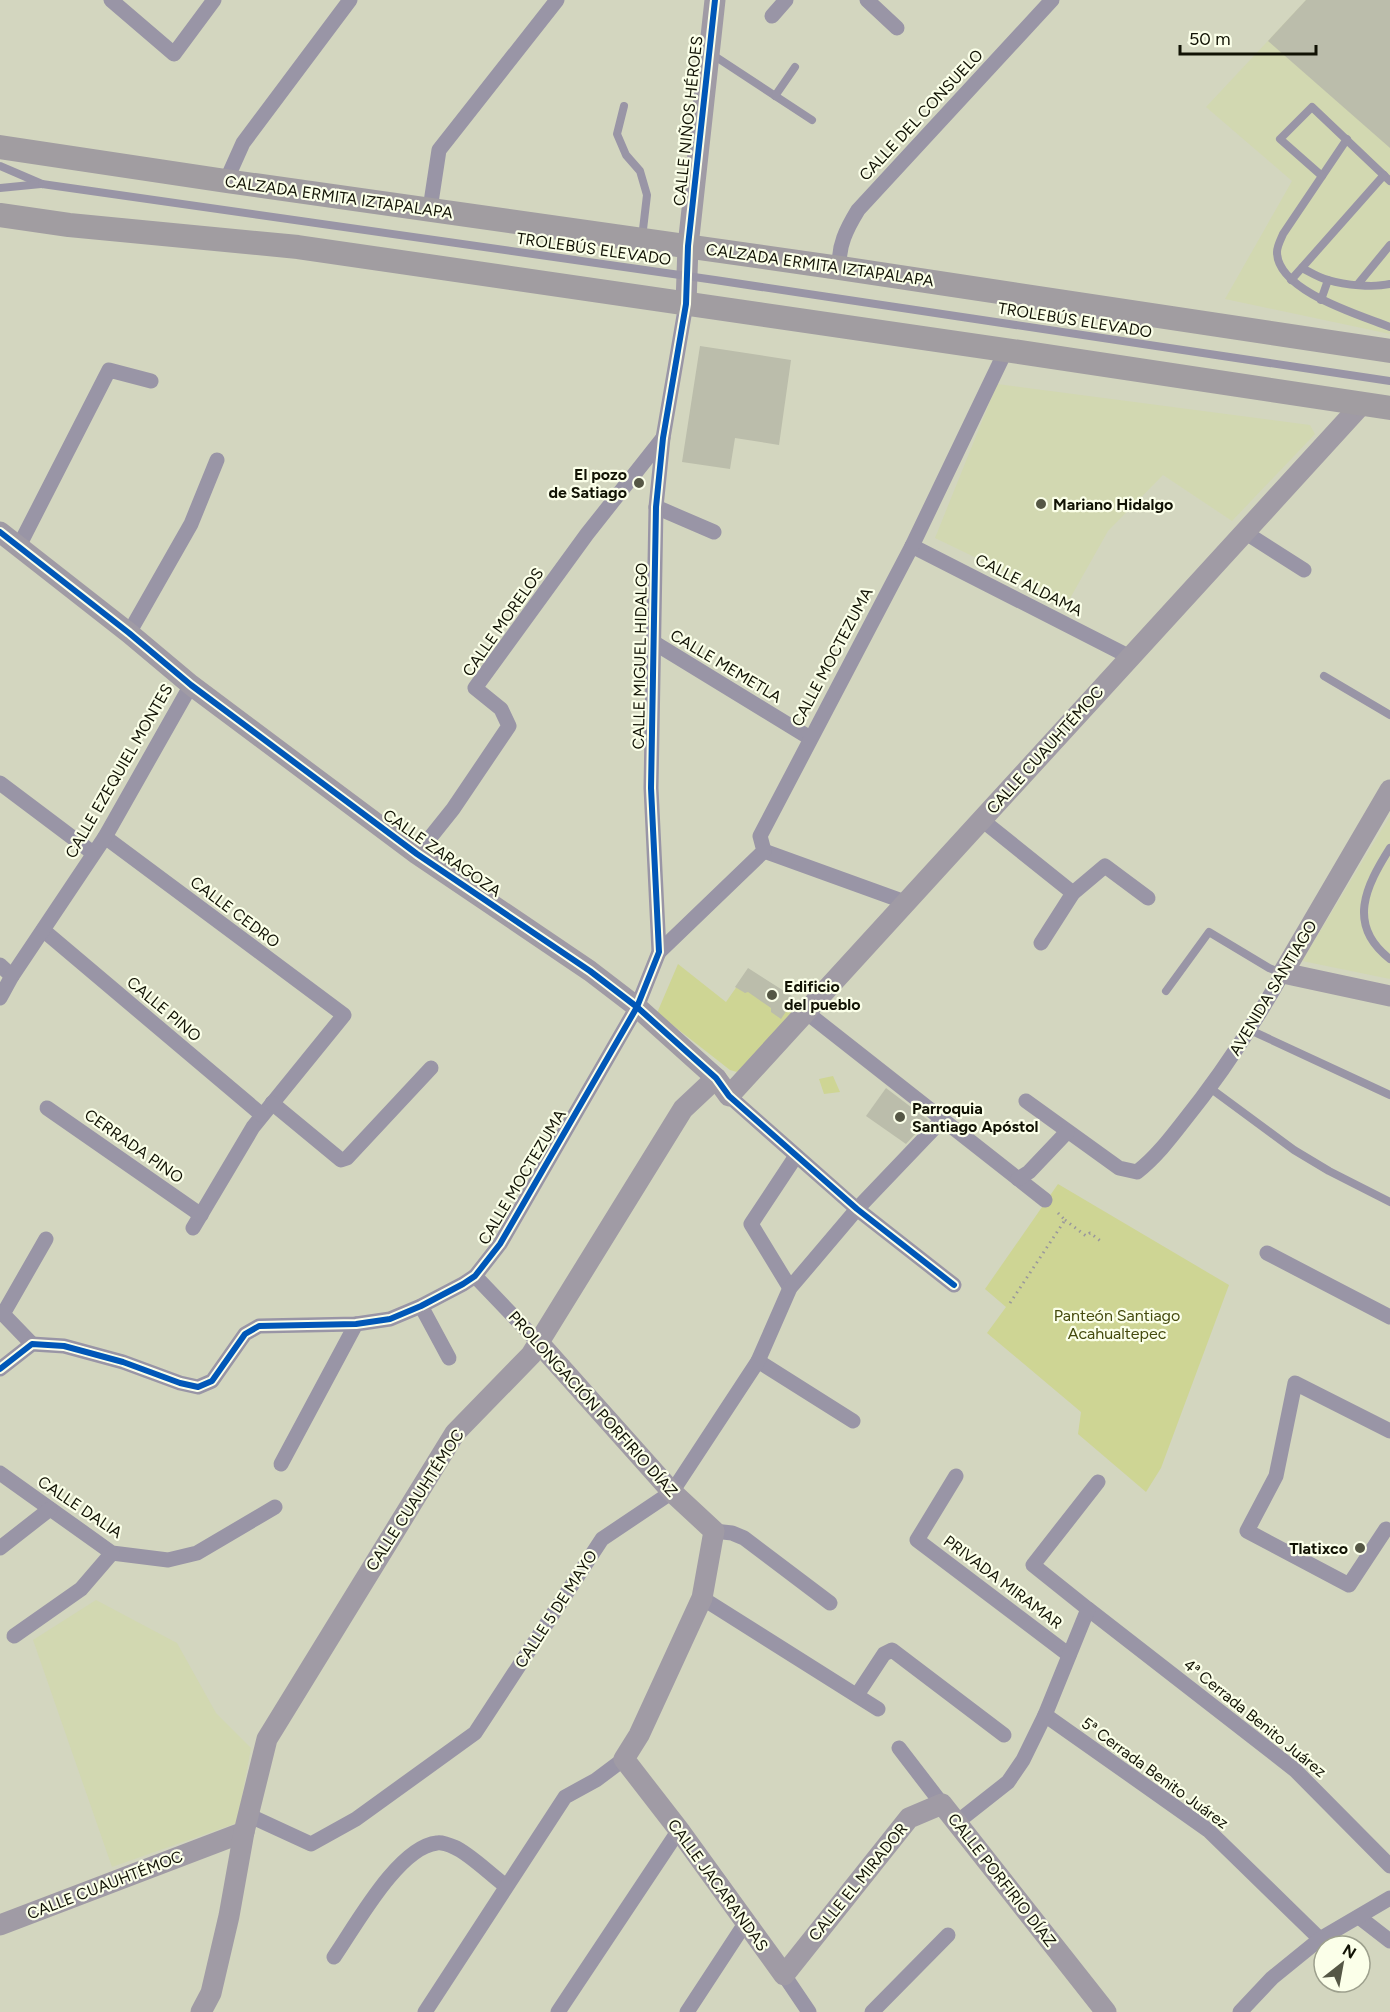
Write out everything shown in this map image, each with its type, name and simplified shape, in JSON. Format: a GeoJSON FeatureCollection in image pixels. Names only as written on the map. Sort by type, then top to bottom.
{"type":"FeatureCollection","features":[{"type":"Feature","properties":{"kind":"main road","name":"CALZADA ERMITA IZTAPALAPA"},"geometry":{"type":"LineString","coordinates":[[0,147],[840,268],[1390,351]]}},
{"type":"Feature","properties":{"kind":"main road"},"geometry":{"type":"LineString","coordinates":[[0,215],[69,225],[298,247],[1390,408]]}},
{"type":"Feature","properties":{"kind":"street"},"geometry":{"type":"LineString","coordinates":[[111,0],[174,54],[214,0]]}},
{"type":"Feature","properties":{"kind":"street"},"geometry":{"type":"LineString","coordinates":[[226,181],[243,143],[350,0]]}},
{"type":"Feature","properties":{"kind":"street"},"geometry":{"type":"LineString","coordinates":[[430,209],[439,150],[557,0]]}},
{"type":"Feature","properties":{"kind":"street","name":"CALLE NIÑOS HÉROES"},"geometry":{"type":"LineString","coordinates":[[686,304],[688,246],[715,0]]}},
{"type":"Feature","properties":{"kind":"street"},"geometry":{"type":"LineString","coordinates":[[772,16],[786,0]]}},
{"type":"Feature","properties":{"kind":"street"},"geometry":{"type":"LineString","coordinates":[[867,0],[897,28]]}},
{"type":"Feature","properties":{"kind":"street","name":"CALLE DEL CONSUELO"},"geometry":{"type":"LineString","coordinates":[[840,268],[839,259],[844,236],[858,210],[1052,0]]}},
{"type":"Feature","properties":{"kind":"street","name":"CALLE MIGUEL HIDALGO"},"geometry":{"type":"LineString","coordinates":[[637,1007],[658,952],[651,788],[656,507],[663,438],[686,304]]}},
{"type":"Feature","properties":{"kind":"street","name":"CALLE MOCTEZUMA"},"geometry":{"type":"LineString","coordinates":[[764,851],[760,836],[912,546],[1006,350]]}},
{"type":"Feature","properties":{"kind":"street"},"geometry":{"type":"LineString","coordinates":[[19,546],[109,370],[151,381]]}},
{"type":"Feature","properties":{"kind":"street","name":"CALLE CUAUHTÉMOC"},"geometry":{"type":"LineString","coordinates":[[729,1096],[1362,404]]}},
{"type":"Feature","properties":{"kind":"street","name":"CALLE MORELOS"},"geometry":{"type":"LineString","coordinates":[[417,854],[453,809],[509,726],[501,709],[475,688],[587,534],[663,438]]}},
{"type":"Feature","properties":{"kind":"street"},"geometry":{"type":"LineString","coordinates":[[129,633],[191,524],[217,460]]}},
{"type":"Feature","properties":{"kind":"street"},"geometry":{"type":"LineString","coordinates":[[656,507],[714,532]]}},
{"type":"Feature","properties":{"kind":"street","name":"CALLE ZARAGOZA"},"geometry":{"type":"LineString","coordinates":[[0,532],[129,633],[190,685],[417,854],[590,971],[637,1007],[716,1078],[729,1096],[796,1156],[857,1209],[954,1285]]}},
{"type":"Feature","properties":{"kind":"street"},"geometry":{"type":"LineString","coordinates":[[1246,533],[1304,570]]}},
{"type":"Feature","properties":{"kind":"street","name":"CALLE ALDAMA"},"geometry":{"type":"LineString","coordinates":[[912,546],[1130,657]]}},
{"type":"Feature","properties":{"kind":"street","name":"CALLE MEMETLA"},"geometry":{"type":"LineString","coordinates":[[653,642],[810,738]]}},
{"type":"Feature","properties":{"kind":"street","name":"CALLE EZEQUIEL MONTES"},"geometry":{"type":"LineString","coordinates":[[0,998],[12,976],[105,837],[190,685]]}},
{"type":"Feature","properties":{"kind":"street"},"geometry":{"type":"LineString","coordinates":[[0,783],[93,853]]}},
{"type":"Feature","properties":{"kind":"street","name":"AVENIDA SANTIAGO"},"geometry":{"type":"LineString","coordinates":[[1067,1132],[1119,1168],[1137,1172],[1151,1161],[1210,1088],[1250,1030],[1390,790]]}},
{"type":"Feature","properties":{"kind":"street"},"geometry":{"type":"LineString","coordinates":[[982,820],[1073,894]]}},
{"type":"Feature","properties":{"kind":"street","name":"CALLE CEDRO"},"geometry":{"type":"LineString","coordinates":[[105,837],[344,1015],[267,1109]]}},
{"type":"Feature","properties":{"kind":"street"},"geometry":{"type":"LineString","coordinates":[[658,952],[764,851],[905,902]]}},
{"type":"Feature","properties":{"kind":"street"},"geometry":{"type":"LineString","coordinates":[[1041,943],[1073,894],[1105,866],[1148,898]]}},
{"type":"Feature","properties":{"kind":"street","name":"CALLE PINO"},"geometry":{"type":"LineString","coordinates":[[43,930],[267,1109],[341,1160],[347,1158],[431,1068]]}},
{"type":"Feature","properties":{"kind":"street"},"geometry":{"type":"LineString","coordinates":[[0,964],[12,976]]}},
{"type":"Feature","properties":{"kind":"street"},"geometry":{"type":"LineString","coordinates":[[1283,973],[1390,996]]}},
{"type":"Feature","properties":{"kind":"street","name":"CALLE MOCTEZUMA"},"geometry":{"type":"LineString","coordinates":[[32,1344],[64,1346],[123,1362],[180,1383],[198,1387],[212,1381],[245,1334],[259,1326],[356,1324],[390,1319],[463,1284],[474,1276],[500,1244],[637,1007]]}},
{"type":"Feature","properties":{"kind":"street"},"geometry":{"type":"LineString","coordinates":[[806,1012],[1045,1200]]}},
{"type":"Feature","properties":{"kind":"street","name":"CALLE CUAUHTÉMOC"},"geometry":{"type":"LineString","coordinates":[[201,2012],[211,1993],[229,1916],[246,1823],[267,1739],[418,1489],[455,1433],[531,1354],[683,1109],[716,1078]]}},
{"type":"Feature","properties":{"kind":"street"},"geometry":{"type":"LineString","coordinates":[[1018,1179],[1029,1172],[1067,1132],[1026,1101]]}},
{"type":"Feature","properties":{"kind":"street","name":"CERRADA PINO"},"geometry":{"type":"LineString","coordinates":[[47,1108],[197,1221],[253,1127],[267,1109]]}},
{"type":"Feature","properties":{"kind":"street","name":"CALLE 5 DE MAYO"},"geometry":{"type":"LineString","coordinates":[[246,1823],[311,1844],[356,1819],[475,1733],[602,1539],[672,1492],[758,1361],[790,1288],[857,1209],[942,1120]]}},
{"type":"Feature","properties":{"kind":"street"},"geometry":{"type":"LineString","coordinates":[[790,1288],[751,1224],[796,1156]]}},
{"type":"Feature","properties":{"kind":"street"},"geometry":{"type":"LineString","coordinates":[[0,1369],[32,1344],[1,1312],[46,1239]]}},
{"type":"Feature","properties":{"kind":"street"},"geometry":{"type":"LineString","coordinates":[[1267,1253],[1390,1317]]}},
{"type":"Feature","properties":{"kind":"street","name":"PROLONGACIÓN PORFIRIO DÍAZ"},"geometry":{"type":"LineString","coordinates":[[474,1276],[539,1343],[672,1492],[714,1531]]}},
{"type":"Feature","properties":{"kind":"street"},"geometry":{"type":"LineString","coordinates":[[421,1306],[449,1358]]}},
{"type":"Feature","properties":{"kind":"street"},"geometry":{"type":"LineString","coordinates":[[281,1464],[356,1324]]}},
{"type":"Feature","properties":{"kind":"street"},"geometry":{"type":"LineString","coordinates":[[758,1361],[853,1421]]}},
{"type":"Feature","properties":{"kind":"street"},"geometry":{"type":"LineString","coordinates":[[1386,1529],[1350,1585],[1247,1531],[1276,1476],[1295,1383],[1390,1431]]}},
{"type":"Feature","properties":{"kind":"street","name":"CALLE DALIA"},"geometry":{"type":"LineString","coordinates":[[0,1473],[112,1553],[168,1560],[196,1553],[275,1507]]}},
{"type":"Feature","properties":{"kind":"street","name":"PRIVADA MIRAMAR"},"geometry":{"type":"LineString","coordinates":[[956,1476],[917,1540],[1069,1655]]}},
{"type":"Feature","properties":{"kind":"street","name":"4ª Cerrada Benito Juárez"},"geometry":{"type":"LineString","coordinates":[[1098,1482],[1032,1565],[1295,1770],[1390,1866]]}},
{"type":"Feature","properties":{"kind":"street"},"geometry":{"type":"LineString","coordinates":[[0,1548],[50,1509]]}},
{"type":"Feature","properties":{"kind":"street"},"geometry":{"type":"LineString","coordinates":[[425,2012],[565,1797],[596,1780],[624,1759],[639,1735],[702,1598],[714,1531],[732,1533],[744,1538],[830,1604]]}},
{"type":"Feature","properties":{"kind":"street"},"geometry":{"type":"LineString","coordinates":[[14,1636],[81,1589],[112,1553]]}},
{"type":"Feature","properties":{"kind":"street"},"geometry":{"type":"LineString","coordinates":[[702,1598],[878,1709]]}},
{"type":"Feature","properties":{"kind":"street"},"geometry":{"type":"LineString","coordinates":[[956,1823],[1008,1782],[1023,1760],[1045,1715],[1088,1609]]}},
{"type":"Feature","properties":{"kind":"street"},"geometry":{"type":"LineString","coordinates":[[857,1695],[884,1653],[892,1650],[1004,1735]]}},
{"type":"Feature","properties":{"kind":"street","name":"5ª Cerrada Benito Juárez"},"geometry":{"type":"LineString","coordinates":[[1045,1715],[1208,1830],[1315,1934]]}},
{"type":"Feature","properties":{"kind":"street","name":"CALLE PORFIRIO DÍAZ"},"geometry":{"type":"LineString","coordinates":[[899,1748],[1106,2012]]}},
{"type":"Feature","properties":{"kind":"street","name":"CALLE JACARANDAS"},"geometry":{"type":"LineString","coordinates":[[624,1759],[746,1922],[809,2012]]}},
{"type":"Feature","properties":{"kind":"street","name":"CALLE EL MIRADOR"},"geometry":{"type":"LineString","coordinates":[[784,1975],[909,1818],[942,1804]]}},
{"type":"Feature","properties":{"kind":"street","name":"CALLE CUAUHTÉMOC"},"geometry":{"type":"LineString","coordinates":[[0,1925],[246,1823]]}},
{"type":"Feature","properties":{"kind":"street"},"geometry":{"type":"LineString","coordinates":[[558,2012],[678,1830]]}},
{"type":"Feature","properties":{"kind":"street"},"geometry":{"type":"LineString","coordinates":[[334,1957],[382,1885],[417,1851],[438,1843],[456,1848],[506,1886]]}},
{"type":"Feature","properties":{"kind":"street"},"geometry":{"type":"LineString","coordinates":[[1329,1934],[1390,1898]]}},
{"type":"Feature","properties":{"kind":"street"},"geometry":{"type":"LineString","coordinates":[[1359,1917],[1390,1941]]}},
{"type":"Feature","properties":{"kind":"street"},"geometry":{"type":"LineString","coordinates":[[687,2012],[746,1922]]}},
{"type":"Feature","properties":{"kind":"street"},"geometry":{"type":"LineString","coordinates":[[872,2012],[948,1935]]}},
{"type":"Feature","properties":{"kind":"street"},"geometry":{"type":"LineString","coordinates":[[1240,2012],[1272,1978],[1312,1946]]}},
{"type":"Feature","properties":{"kind":"lane"},"geometry":{"type":"LineString","coordinates":[[709,52],[812,120]]}},
{"type":"Feature","properties":{"kind":"lane"},"geometry":{"type":"LineString","coordinates":[[775,96],[795,68]]}},
{"type":"Feature","properties":{"kind":"lane"},"geometry":{"type":"LineString","coordinates":[[624,106],[617,134],[626,155],[640,171],[647,195],[642,239]]}},
{"type":"Feature","properties":{"kind":"lane"},"geometry":{"type":"LineString","coordinates":[[1291,280],[1387,178],[1312,107],[1280,139],[1322,176]]}},
{"type":"Feature","properties":{"kind":"lane"},"geometry":{"type":"LineString","coordinates":[[1347,139],[1283,234],[1277,251],[1281,265],[1291,280],[1321,300],[1390,327]]}},
{"type":"Feature","properties":{"kind":"lane","name":"TROLEBÚS ELEVADO"},"geometry":{"type":"LineString","coordinates":[[0,166],[42,184]]}},
{"type":"Feature","properties":{"kind":"lane","name":"TROLEBÚS ELEVADO"},"geometry":{"type":"LineString","coordinates":[[0,188],[42,184],[692,276],[1390,381]]}},
{"type":"Feature","properties":{"kind":"lane"},"geometry":{"type":"LineString","coordinates":[[1358,284],[1390,245]]}},
{"type":"Feature","properties":{"kind":"lane"},"geometry":{"type":"LineString","coordinates":[[1302,268],[1328,280],[1358,284],[1390,284]]}},
{"type":"Feature","properties":{"kind":"lane"},"geometry":{"type":"LineString","coordinates":[[1321,300],[1328,280]]}},
{"type":"Feature","properties":{"kind":"lane"},"geometry":{"type":"LineString","coordinates":[[1324,676],[1390,715]]}},
{"type":"Feature","properties":{"kind":"lane"},"geometry":{"type":"LineString","coordinates":[[1390,848],[1374,873],[1364,899],[1362,917],[1376,946],[1390,959]]}},
{"type":"Feature","properties":{"kind":"lane"},"geometry":{"type":"LineString","coordinates":[[1166,991],[1209,932],[1269,968],[1283,973]]}},
{"type":"Feature","properties":{"kind":"lane"},"geometry":{"type":"LineString","coordinates":[[1250,1030],[1390,1095]]}},
{"type":"Feature","properties":{"kind":"lane"},"geometry":{"type":"LineString","coordinates":[[1210,1088],[1294,1150],[1390,1202]]}},
{"type":"Feature","properties":{"kind":"path"},"geometry":{"type":"LineString","coordinates":[[1045,1200],[1065,1220],[1086,1236],[1090,1233],[1102,1242]]}},
{"type":"Feature","properties":{"kind":"path"},"geometry":{"type":"LineString","coordinates":[[1010,1303],[1065,1220]]}},
{"type":"Feature","properties":{"kind":"shaded area"},"geometry":{"type":"Polygon","coordinates":[[[1306,0],[1390,0],[1390,334],[1225,299],[1292,181],[1206,107],[1306,0]]]}},
{"type":"Feature","properties":{"kind":"shaded area","name":"Mariano Hidalgo"},"geometry":{"type":"Polygon","coordinates":[[[997,384],[1310,425],[1315,434],[1232,521],[1163,475],[1108,531],[1068,602],[935,538],[997,384]]]}},
{"type":"Feature","properties":{"kind":"shaded area"},"geometry":{"type":"Polygon","coordinates":[[[1390,816],[1390,979],[1302,961],[1390,816]]]}},
{"type":"Feature","properties":{"kind":"shaded area"},"geometry":{"type":"Polygon","coordinates":[[[96,1600],[177,1643],[216,1713],[251,1748],[237,1823],[112,1867],[33,1640],[96,1600]]]}},
{"type":"Feature","properties":{"kind":"green space"},"geometry":{"type":"Polygon","coordinates":[[[678,964],[726,1002],[749,969],[800,1007],[737,1072],[730,1070],[657,1013],[678,964]]]}},
{"type":"Feature","properties":{"kind":"green space"},"geometry":{"type":"Polygon","coordinates":[[[833,1076],[840,1092],[824,1094],[819,1079],[833,1076]]]}},
{"type":"Feature","properties":{"kind":"green space","name":"Panteón Santiago Acahualtepec"},"geometry":{"type":"Polygon","coordinates":[[[1058,1184],[1229,1285],[1161,1468],[1146,1492],[1078,1434],[1081,1412],[987,1333],[1006,1307],[985,1289],[1058,1184]]]}},
{"type":"Feature","properties":{"kind":"building"},"geometry":{"type":"Polygon","coordinates":[[[1306,0],[1390,0],[1390,148],[1268,41],[1306,0]]]}},
{"type":"Feature","properties":{"kind":"building"},"geometry":{"type":"Polygon","coordinates":[[[700,346],[791,360],[779,445],[735,438],[730,469],[682,462],[700,346]]]}},
{"type":"Feature","properties":{"kind":"building","name":"Edificio del pueblo"},"geometry":{"type":"Polygon","coordinates":[[[748,968],[795,998],[781,1019],[771,1012],[771,1008],[748,992],[745,993],[735,987],[748,968]]]}},
{"type":"Feature","properties":{"kind":"building","name":"Parroquia Santiago Apóstol"},"geometry":{"type":"Polygon","coordinates":[[[886,1088],[928,1120],[906,1144],[866,1116],[886,1088]]]}},
{"type":"Feature","properties":{"kind":"cycle path"},"geometry":{"type":"LineString","coordinates":[[0,1369],[32,1344],[64,1346],[123,1362],[180,1383],[198,1387],[212,1381],[245,1334],[259,1326],[356,1324],[390,1319],[463,1284],[475,1276],[500,1244],[637,1007],[659,952],[651,788],[656,507],[663,438],[686,304],[688,246],[715,0]]}},
{"type":"Feature","properties":{"kind":"cycle path"},"geometry":{"type":"LineString","coordinates":[[0,532],[129,633],[191,685],[417,854],[590,971],[637,1007],[716,1078],[729,1096],[857,1209],[954,1285]]}},
{"type":"Feature","properties":{"kind":"place","name":"El pozo de Satiago"},"geometry":{"type":"Point","coordinates":[639,483]}},
{"type":"Feature","properties":{"kind":"place","name":"Mariano Hidalgo"},"geometry":{"type":"Point","coordinates":[1041,504]}},
{"type":"Feature","properties":{"kind":"place","name":"Edificio del pueblo"},"geometry":{"type":"Point","coordinates":[772,995]}},
{"type":"Feature","properties":{"kind":"place","name":"Parroquia Santiago Apóstol"},"geometry":{"type":"Point","coordinates":[900,1117]}},
{"type":"Feature","properties":{"kind":"place","name":"Tlatixco"},"geometry":{"type":"Point","coordinates":[1360,1548]}}]}
